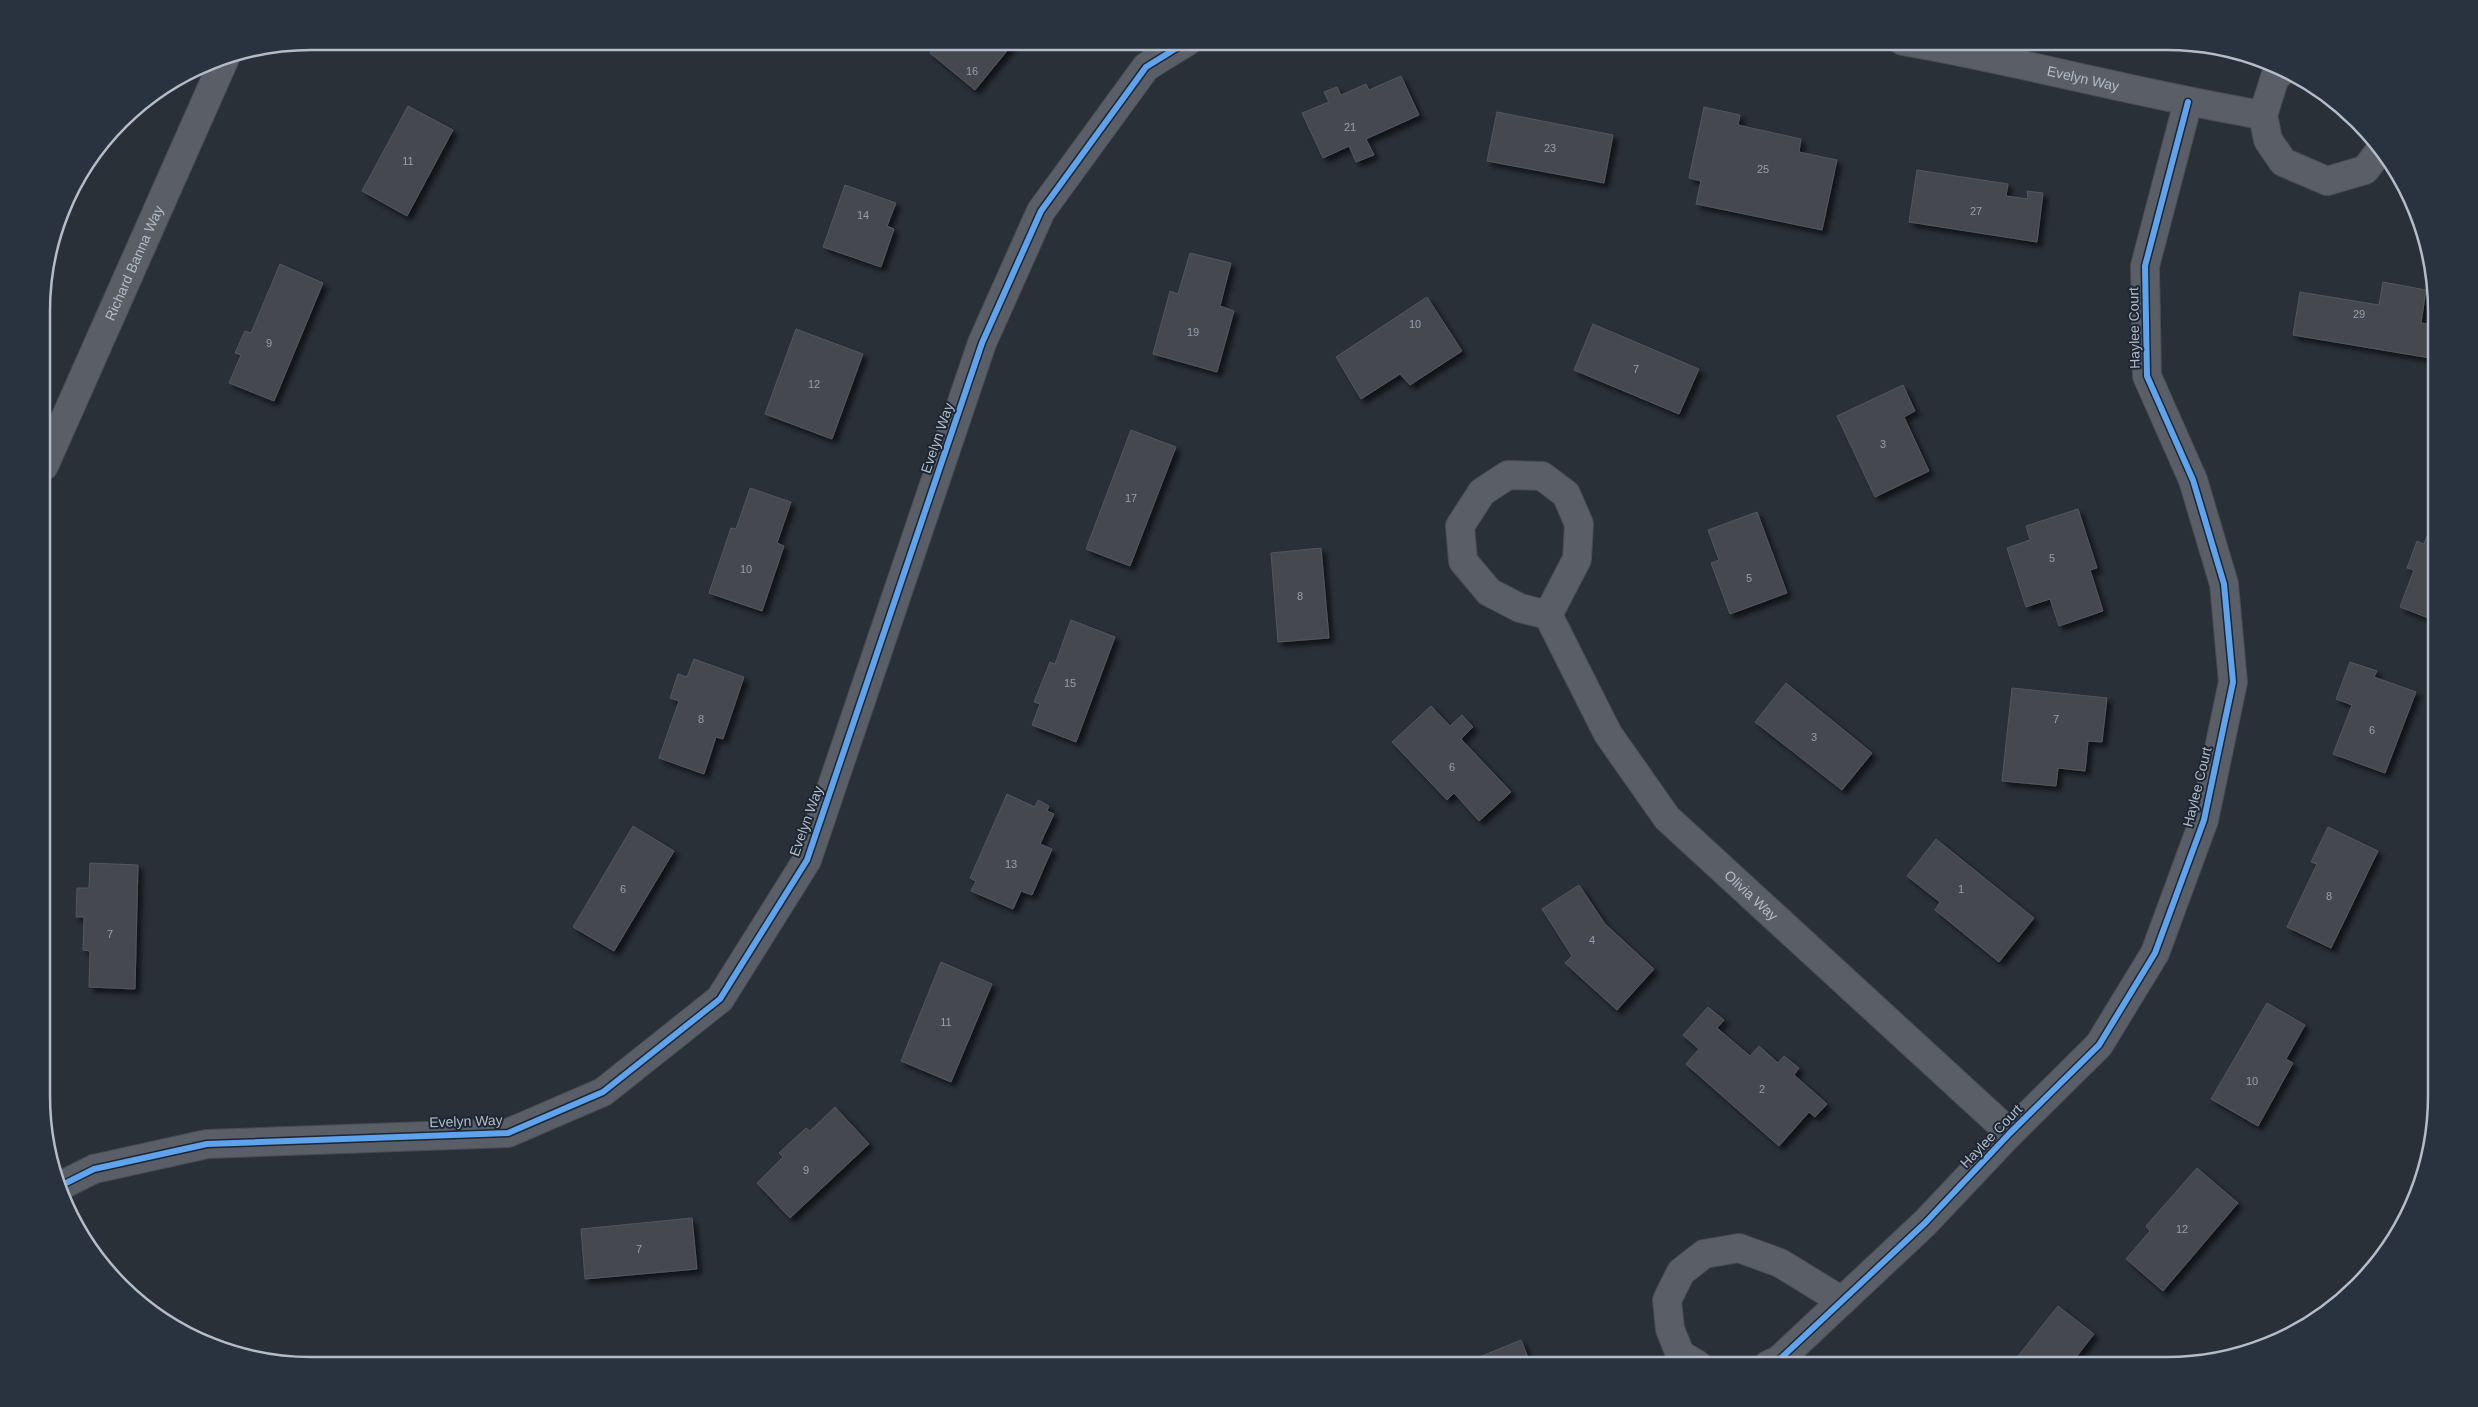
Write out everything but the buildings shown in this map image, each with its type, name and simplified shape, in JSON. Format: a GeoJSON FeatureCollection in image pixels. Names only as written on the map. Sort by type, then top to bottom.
{"type":"FeatureCollection","features":[{"type":"Feature","properties":{"kind":"street","name":"Evelyn Way"},"geometry":{"type":"LineString","coordinates":[[65,1183],[94,1169],[207,1144],[508,1133],[603,1092],[720,998],[807,860],[982,344],[1041,211],[1146,68],[1174,50]]}},
{"type":"Feature","properties":{"kind":"street","name":"Evelyn Way"},"geometry":{"type":"LineString","coordinates":[[1976,50],[2188,102],[2263,115]]}},
{"type":"Feature","properties":{"kind":"street","name":"Richard Banna Way"},"geometry":{"type":"LineString","coordinates":[[50,452],[221,66]]}},
{"type":"Feature","properties":{"kind":"street"},"geometry":{"type":"LineString","coordinates":[[2278,75],[2263,115],[2268,140],[2283,162],[2327,181],[2365,170],[2377,156]]}},
{"type":"Feature","properties":{"kind":"street","name":"Haylee Court"},"geometry":{"type":"LineString","coordinates":[[1782,1357],[1924,1223],[2010,1133],[2100,1045],[2155,952],[2204,820],[2234,682],[2224,584],[2193,480],[2147,376],[2145,266],[2188,102]]}},
{"type":"Feature","properties":{"kind":"street"},"geometry":{"type":"LineString","coordinates":[[1508,475],[1542,476],[1566,494],[1580,524],[1577,559],[1548,616],[1520,608],[1489,592],[1463,561],[1460,526],[1482,492],[1508,475]]}},
{"type":"Feature","properties":{"kind":"street","name":"Olivia Way"},"geometry":{"type":"LineString","coordinates":[[1548,616],[1608,734],[1667,818],[2010,1133]]}},
{"type":"Feature","properties":{"kind":"street"},"geometry":{"type":"LineString","coordinates":[[1685,1357],[1680,1354],[1670,1329],[1668,1300],[1681,1272],[1704,1254],[1739,1248],[1780,1263],[1842,1301]]}},
{"type":"Feature","properties":{"kind":"cycle path"},"geometry":{"type":"LineString","coordinates":[[65,1183],[94,1169],[207,1144],[508,1133],[603,1092],[720,999],[807,860],[982,343],[1041,211],[1146,67],[1173,50]]}},
{"type":"Feature","properties":{"kind":"cycle path"},"geometry":{"type":"LineString","coordinates":[[1782,1357],[1925,1223],[2010,1133],[2099,1045],[2155,953],[2204,820],[2233,682],[2224,584],[2193,480],[2147,376],[2145,266],[2188,102]]}}]}
